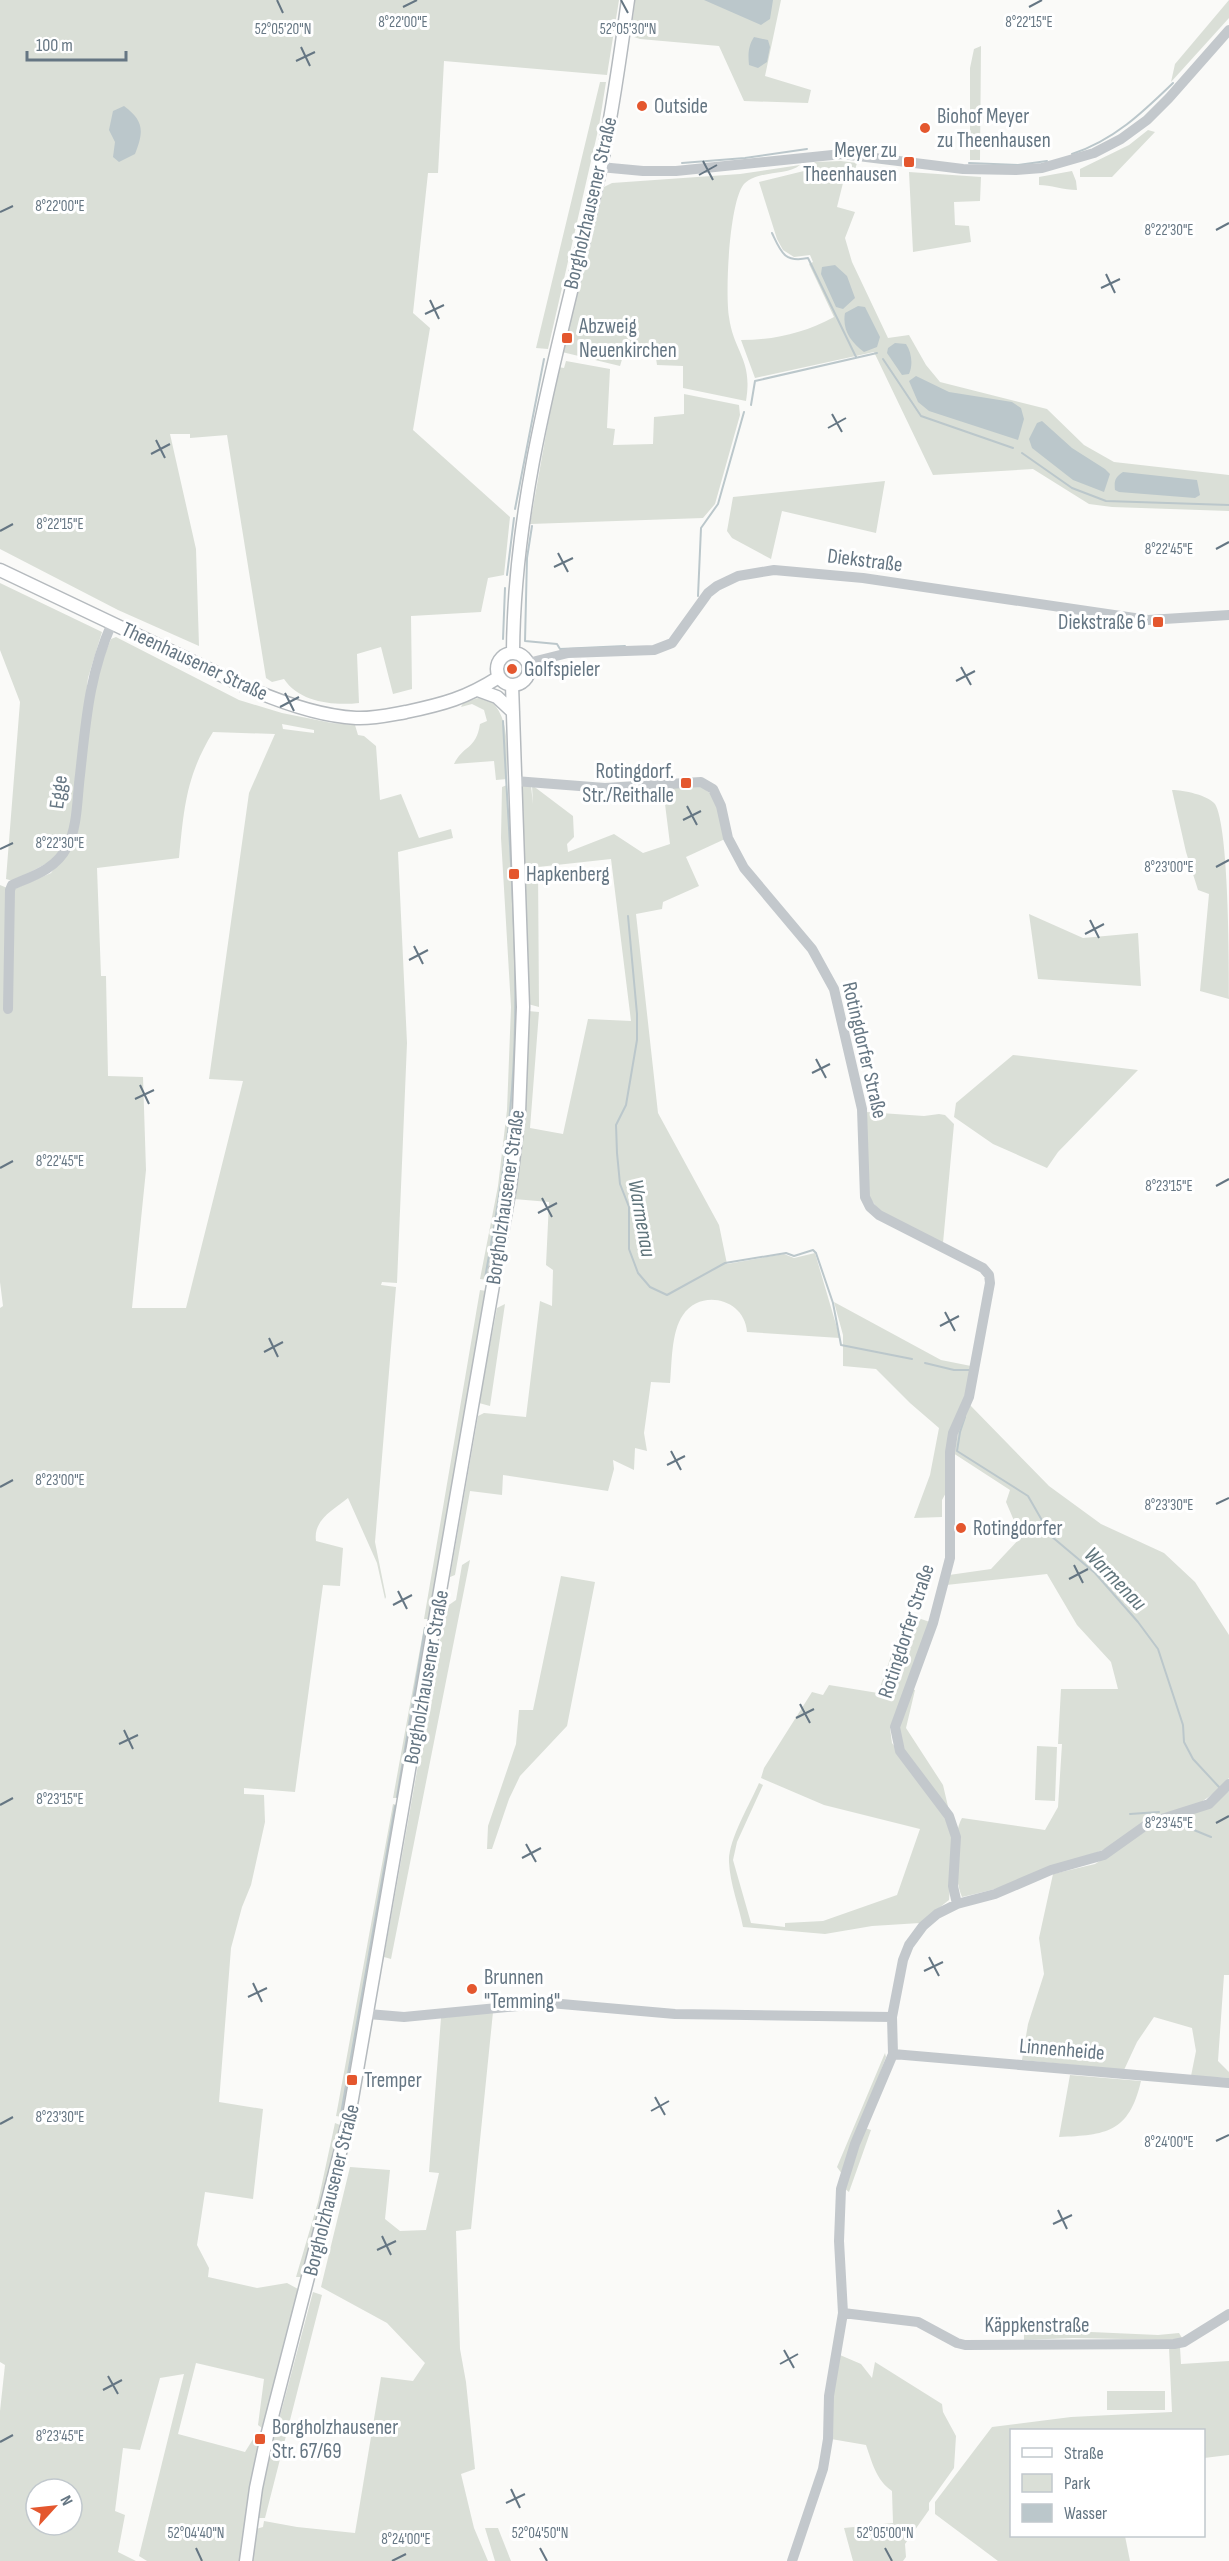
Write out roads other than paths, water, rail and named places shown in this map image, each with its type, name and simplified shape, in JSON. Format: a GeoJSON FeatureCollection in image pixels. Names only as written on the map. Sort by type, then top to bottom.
{"type":"FeatureCollection","features":[{"type":"Feature","properties":{"kind":"main road","name":"Borgholzhausener Straße"},"geometry":{"type":"LineString","coordinates":[[513,653],[517,572],[534,454],[555,354],[600,167],[617,79],[628,0]]}},
{"type":"Feature","properties":{"kind":"main road","name":"Theenhausener Straße"},"geometry":{"type":"LineString","coordinates":[[0,570],[270,698],[333,716],[357,719],[382,717],[444,704],[478,690],[499,677]]}},
{"type":"Feature","properties":{"kind":"main road"},"geometry":{"type":"LineString","coordinates":[[513,653],[522,656],[528,663],[526,678],[512,685],[499,677],[497,669],[499,661],[505,655],[513,653]]}},
{"type":"Feature","properties":{"kind":"main road","name":"Borgholzhausener Straße"},"geometry":{"type":"LineString","coordinates":[[246,2561],[256,2488],[267,2436],[339,2163],[368,2013],[510,1187],[518,1123],[523,1007],[512,685]]}},
{"type":"Feature","properties":{"kind":"main road"},"geometry":{"type":"LineString","coordinates":[[478,690],[497,697],[513,711]]}},
{"type":"Feature","properties":{"kind":"street"},"geometry":{"type":"LineString","coordinates":[[600,167],[676,171],[842,153],[963,169],[1042,168],[1094,153],[1121,139],[1169,98],[1229,30]]}},
{"type":"Feature","properties":{"kind":"street","name":"Diekstraße"},"geometry":{"type":"LineString","coordinates":[[528,663],[568,653],[654,650],[668,646],[678,636],[708,593],[717,586],[738,576],[774,570],[863,578],[1148,620],[1229,615]]}},
{"type":"Feature","properties":{"kind":"street","name":"Egge"},"geometry":{"type":"LineString","coordinates":[[8,1009],[10,890],[12,885],[51,867],[67,847],[76,809],[92,678],[112,623]]}},
{"type":"Feature","properties":{"kind":"street","name":"Rotingdorfer Straße"},"geometry":{"type":"LineString","coordinates":[[515,781],[605,788],[700,782],[709,785],[716,794],[728,838],[739,861],[812,949],[834,989],[862,1109],[865,1197],[870,1207],[879,1215],[983,1268],[989,1275],[990,1283],[974,1376],[967,1403],[953,1433],[950,1452],[950,1557],[933,1623],[895,1727],[900,1751],[949,1816],[956,1837],[953,1886],[957,1904]]}},
{"type":"Feature","properties":{"kind":"street"},"geometry":{"type":"LineString","coordinates":[[792,2561],[823,2469],[828,2439],[829,2396],[843,2313],[839,2241],[841,2190],[855,2144],[893,2054],[892,2017],[903,1960],[909,1945],[930,1920],[957,1904],[995,1894],[1052,1870],[1104,1855],[1149,1823],[1209,1804],[1229,1784]]}},
{"type":"Feature","properties":{"kind":"street"},"geometry":{"type":"LineString","coordinates":[[368,2013],[404,2018],[550,2003],[675,2014],[892,2017]]}},
{"type":"Feature","properties":{"kind":"street","name":"Linnenheide"},"geometry":{"type":"LineString","coordinates":[[893,2054],[1229,2083]]}},
{"type":"Feature","properties":{"kind":"street","name":"Käppkenstraße"},"geometry":{"type":"LineString","coordinates":[[843,2313],[918,2322],[957,2343],[1018,2345],[1174,2344],[1184,2342],[1229,2314]]}},
{"type":"Feature","properties":{"kind":"water"},"geometry":{"type":"Polygon","coordinates":[[[704,0],[773,0],[770,19],[761,25],[704,0]]]}},
{"type":"Feature","properties":{"kind":"water"},"geometry":{"type":"Polygon","coordinates":[[[754,37],[768,40],[770,47],[767,62],[758,68],[749,65],[749,51],[754,37]]]}},
{"type":"Feature","properties":{"kind":"water"},"geometry":{"type":"Polygon","coordinates":[[[124,106],[139,122],[141,133],[135,154],[119,162],[113,157],[115,142],[109,130],[113,111],[124,106]]]}},
{"type":"Feature","properties":{"kind":"water"},"geometry":{"type":"Polygon","coordinates":[[[835,265],[847,276],[855,298],[843,309],[836,307],[821,274],[822,267],[835,265]]]}},
{"type":"Feature","properties":{"kind":"water"},"geometry":{"type":"Polygon","coordinates":[[[858,306],[865,307],[880,337],[877,347],[864,352],[851,340],[844,319],[845,313],[858,306]]]}},
{"type":"Feature","properties":{"kind":"water"},"geometry":{"type":"Polygon","coordinates":[[[895,343],[906,344],[910,351],[909,374],[902,375],[887,353],[888,348],[895,343]]]}},
{"type":"Feature","properties":{"kind":"water"},"geometry":{"type":"Polygon","coordinates":[[[916,376],[949,392],[1012,402],[1021,408],[1024,419],[1018,440],[929,411],[918,402],[909,381],[916,376]]]}},
{"type":"Feature","properties":{"kind":"water"},"geometry":{"type":"Polygon","coordinates":[[[1042,421],[1072,448],[1110,474],[1104,492],[1073,480],[1032,448],[1029,439],[1037,423],[1042,421]]]}},
{"type":"Feature","properties":{"kind":"water"},"geometry":{"type":"Polygon","coordinates":[[[1123,472],[1197,480],[1200,495],[1195,498],[1119,492],[1115,490],[1115,482],[1123,472]]]}},
{"type":"Feature","properties":{"kind":"waterway"},"geometry":{"type":"LineString","coordinates":[[1072,154],[1101,141],[1127,125],[1173,83]]}},
{"type":"Feature","properties":{"kind":"waterway"},"geometry":{"type":"LineString","coordinates":[[682,163],[745,158],[807,149]]}},
{"type":"Feature","properties":{"kind":"waterway"},"geometry":{"type":"LineString","coordinates":[[969,163],[1018,165],[1047,161]]}},
{"type":"Feature","properties":{"kind":"waterway"},"geometry":{"type":"LineString","coordinates":[[772,233],[784,255],[794,259],[808,258],[856,357]]}},
{"type":"Feature","properties":{"kind":"waterway"},"geometry":{"type":"LineString","coordinates":[[751,405],[755,381],[877,353]]}},
{"type":"Feature","properties":{"kind":"waterway"},"geometry":{"type":"LineString","coordinates":[[515,509],[544,359]]}},
{"type":"Feature","properties":{"kind":"waterway"},"geometry":{"type":"LineString","coordinates":[[883,359],[921,416],[1013,448]]}},
{"type":"Feature","properties":{"kind":"waterway"},"geometry":{"type":"LineString","coordinates":[[698,596],[701,528],[718,504],[744,412]]}},
{"type":"Feature","properties":{"kind":"waterway"},"geometry":{"type":"LineString","coordinates":[[1022,453],[1072,488],[1106,501],[1229,505]]}},
{"type":"Feature","properties":{"kind":"waterway"},"geometry":{"type":"LineString","coordinates":[[507,575],[514,518]]}},
{"type":"Feature","properties":{"kind":"waterway"},"geometry":{"type":"LineString","coordinates":[[532,526],[527,558],[525,641],[557,644],[560,649],[625,646]]}},
{"type":"Feature","properties":{"kind":"waterway"},"geometry":{"type":"LineString","coordinates":[[503,639],[505,588]]}},
{"type":"Feature","properties":{"kind":"waterway"},"geometry":{"type":"LineString","coordinates":[[485,1278],[505,1153],[514,1063],[514,916],[503,721]]}},
{"type":"Feature","properties":{"kind":"waterway","name":"Warmenau"},"geometry":{"type":"LineString","coordinates":[[628,916],[637,1014],[637,1040],[626,1105],[616,1125],[620,1184],[629,1207],[629,1249],[638,1273],[650,1287],[667,1295],[725,1263],[786,1253],[794,1256],[813,1250],[833,1303],[841,1345],[912,1359]]}},
{"type":"Feature","properties":{"kind":"waterway","name":"Warmenau"},"geometry":{"type":"LineString","coordinates":[[925,1363],[954,1370],[969,1370]]}},
{"type":"Feature","properties":{"kind":"waterway","name":"Warmenau"},"geometry":{"type":"LineString","coordinates":[[965,1417],[957,1451],[1028,1496],[1051,1536],[1095,1573],[1138,1622],[1158,1649],[1183,1725],[1184,1742],[1193,1759],[1219,1787]]}},
{"type":"Feature","properties":{"kind":"waterway"},"geometry":{"type":"LineString","coordinates":[[397,1797],[425,1628]]}},
{"type":"Feature","properties":{"kind":"waterway"},"geometry":{"type":"LineString","coordinates":[[341,2114],[395,1806]]}},
{"type":"Feature","properties":{"kind":"waterway"},"geometry":{"type":"LineString","coordinates":[[1130,1814],[1159,1812]]}},
{"type":"Feature","properties":{"kind":"waterway"},"geometry":{"type":"LineString","coordinates":[[1172,1821],[1211,1837]]}},
{"type":"Feature","properties":{"kind":"place","name":"Outside"},"geometry":{"type":"Point","coordinates":[642,106]}},
{"type":"Feature","properties":{"kind":"place","name":"Biohof Meyer zu Theenhausen"},"geometry":{"type":"Point","coordinates":[925,128]}},
{"type":"Feature","properties":{"kind":"place","name":"Meyer zu Theenhausen"},"geometry":{"type":"Point","coordinates":[909,162]}},
{"type":"Feature","properties":{"kind":"place","name":"Abzweig Neuenkirchen"},"geometry":{"type":"Point","coordinates":[567,338]}},
{"type":"Feature","properties":{"kind":"place","name":"Diekstraße 6"},"geometry":{"type":"Point","coordinates":[1158,622]}},
{"type":"Feature","properties":{"kind":"place","name":"Golfspieler"},"geometry":{"type":"Point","coordinates":[512,669]}},
{"type":"Feature","properties":{"kind":"place","name":"Rotingdorf. Str./Reithalle"},"geometry":{"type":"Point","coordinates":[686,783]}},
{"type":"Feature","properties":{"kind":"place","name":"Hapkenberg"},"geometry":{"type":"Point","coordinates":[514,874]}},
{"type":"Feature","properties":{"kind":"place","name":"Rotingdorfer"},"geometry":{"type":"Point","coordinates":[961,1528]}},
{"type":"Feature","properties":{"kind":"place","name":"Brunnen \"Temming\""},"geometry":{"type":"Point","coordinates":[472,1989]}},
{"type":"Feature","properties":{"kind":"place","name":"Tremper"},"geometry":{"type":"Point","coordinates":[352,2080]}},
{"type":"Feature","properties":{"kind":"place","name":"Borgholzhausener Str. 67/69"},"geometry":{"type":"Point","coordinates":[260,2439]}}]}
